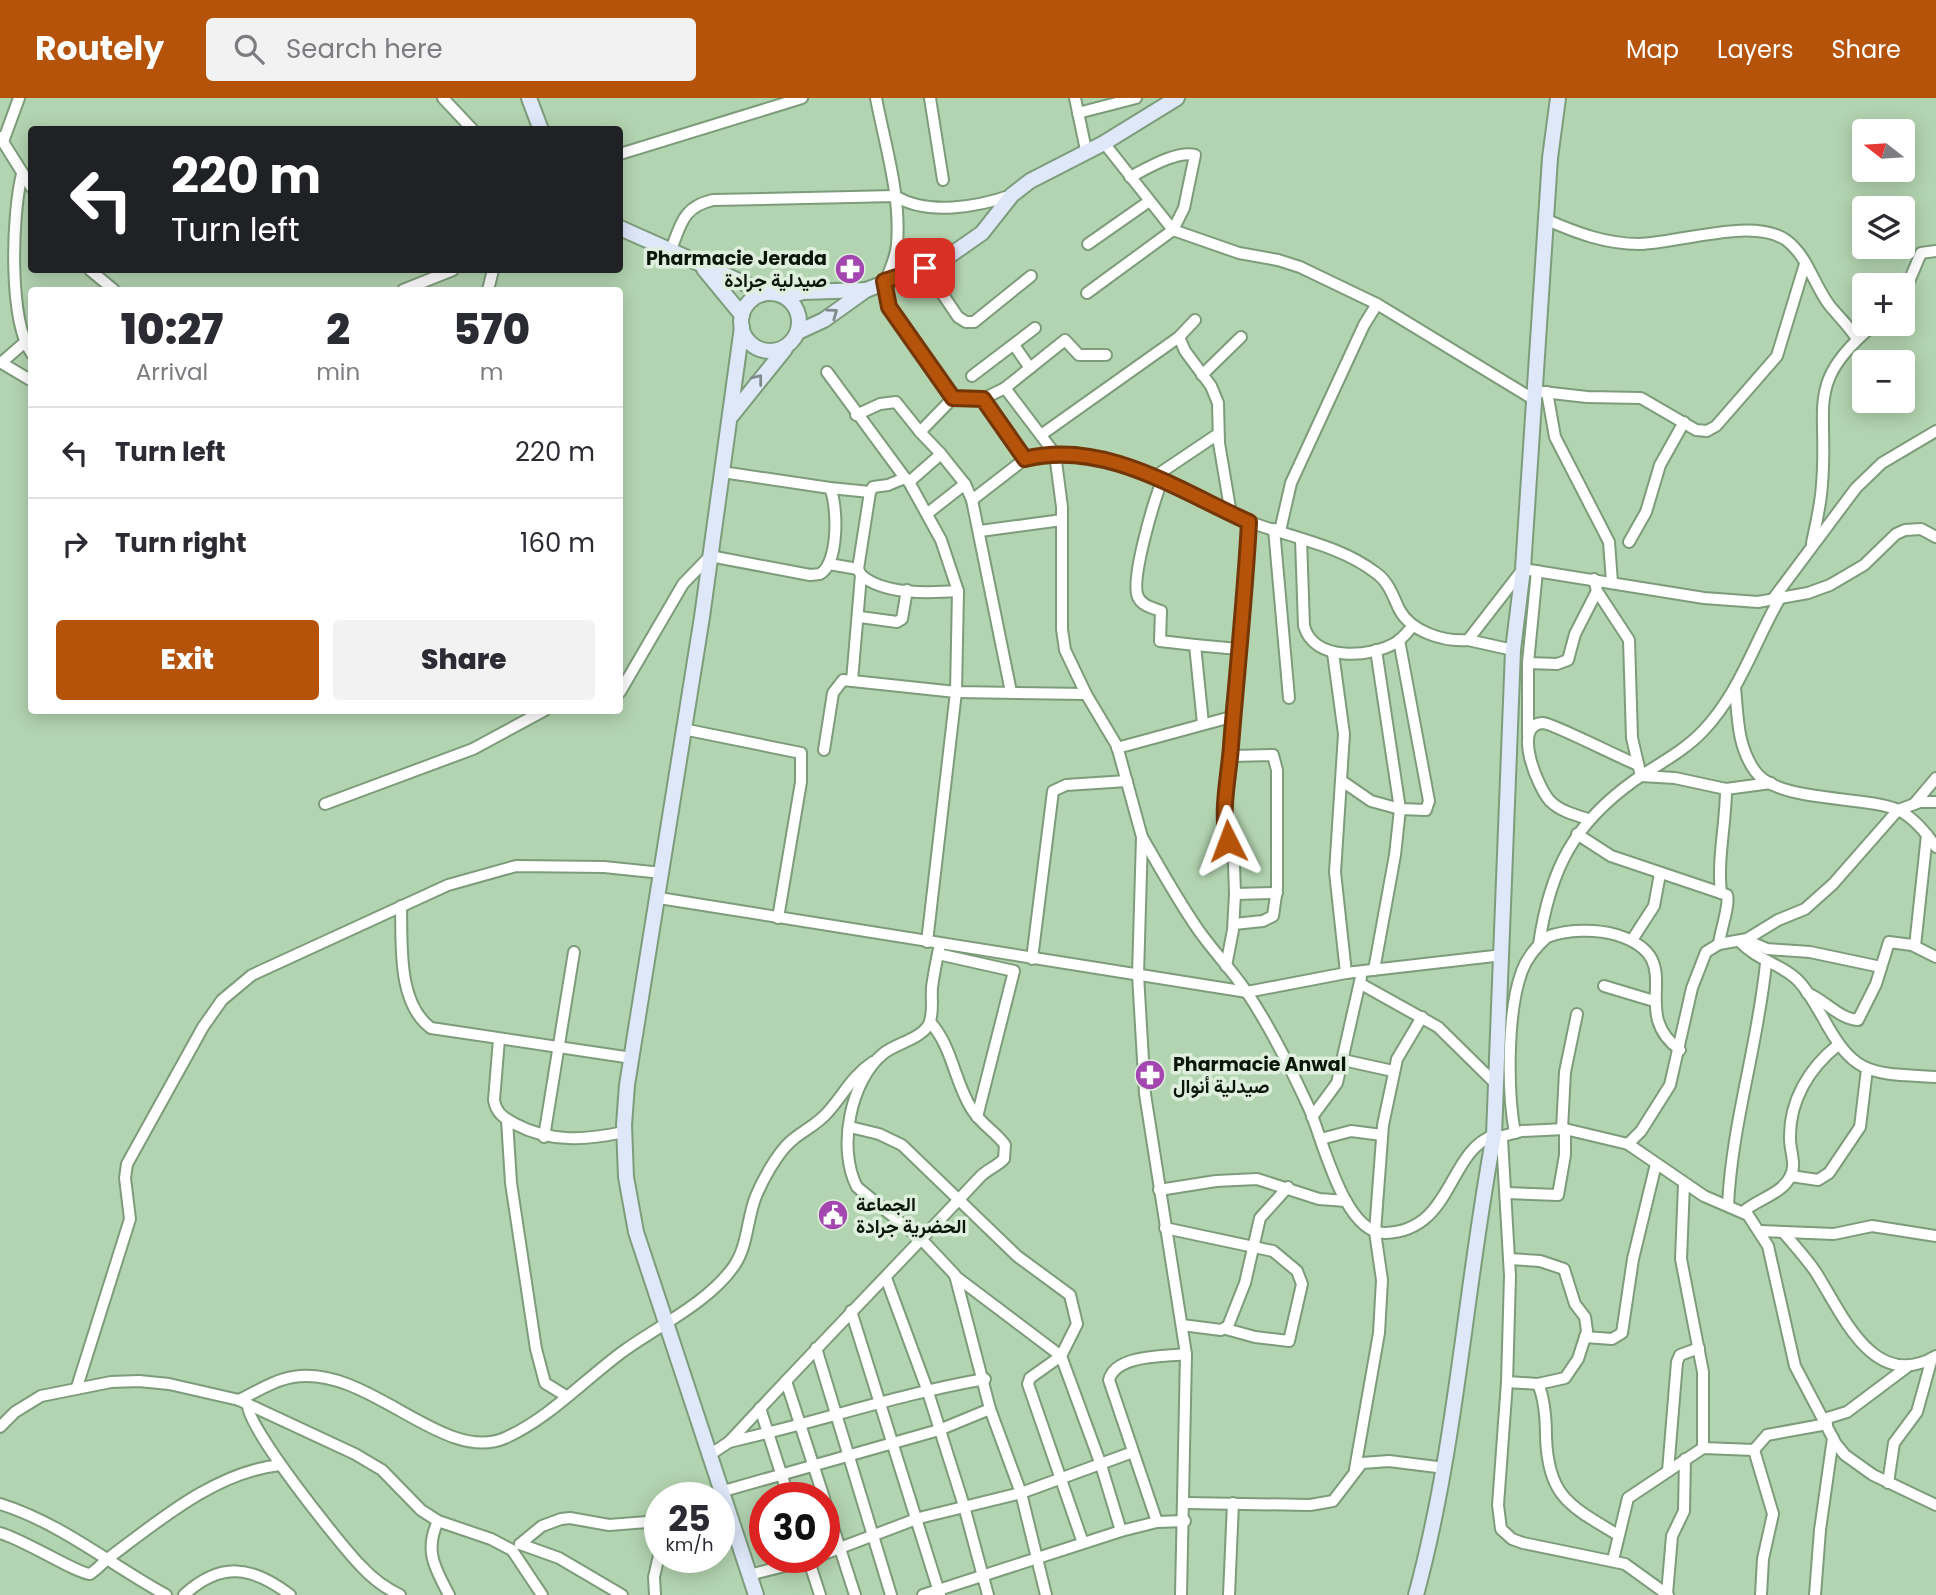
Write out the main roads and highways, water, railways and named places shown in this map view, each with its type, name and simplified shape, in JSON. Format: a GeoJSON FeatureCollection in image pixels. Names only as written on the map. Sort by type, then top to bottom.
{"type":"FeatureCollection","features":[{"type":"Feature","properties":{"kind":"place","name":"Pharmacie Jerada صيدلية جرادة"},"geometry":{"type":"Point","coordinates":[850,269]}},
{"type":"Feature","properties":{"kind":"place","name":"Pharmacie Anwal صيدلية أنوال"},"geometry":{"type":"Point","coordinates":[1150,1075]}},
{"type":"Feature","properties":{"kind":"place","name":"الجماعة الحضرية جرادة"},"geometry":{"type":"Point","coordinates":[833,1215]}}]}
